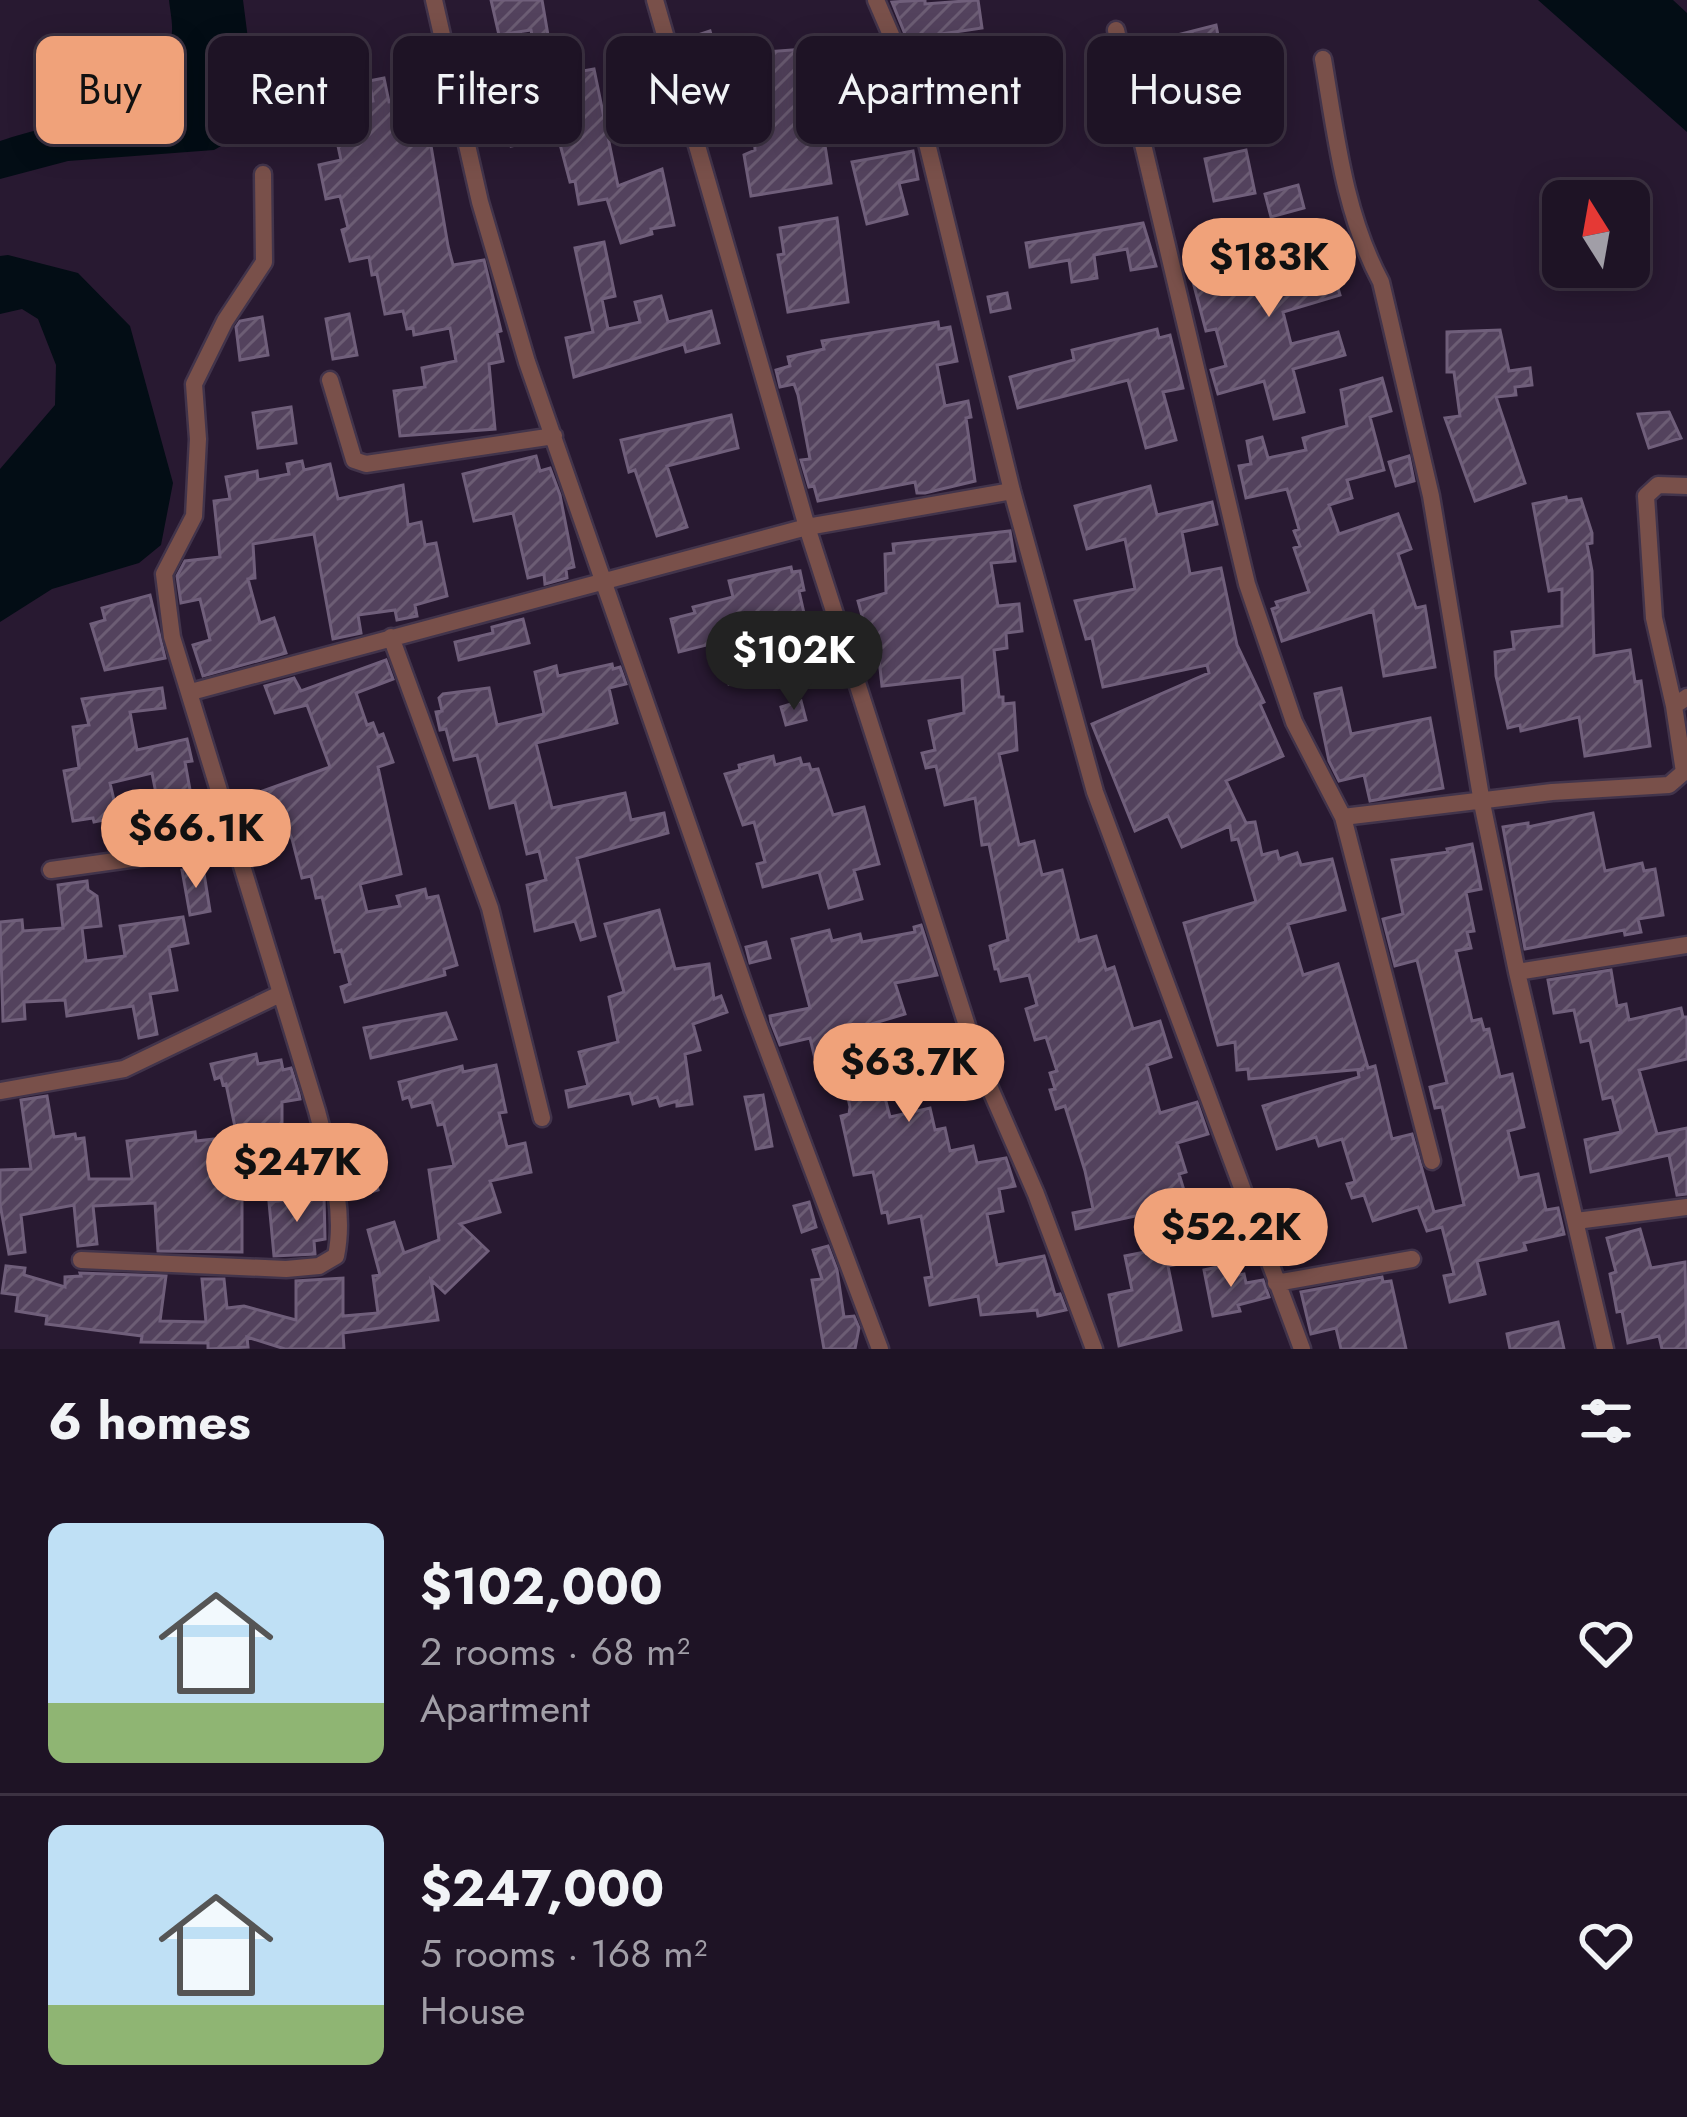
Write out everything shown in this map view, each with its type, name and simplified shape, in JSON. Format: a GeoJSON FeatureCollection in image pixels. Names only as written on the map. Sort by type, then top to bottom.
{"type":"FeatureCollection","features":[{"type":"Feature","properties":{"kind":"street"},"geometry":{"type":"LineString","coordinates":[[434,0],[480,202],[526,362],[753,1010],[880,1349]]}},
{"type":"Feature","properties":{"kind":"street"},"geometry":{"type":"LineString","coordinates":[[655,0],[807,527],[979,1063],[1036,1194],[1094,1349]]}},
{"type":"Feature","properties":{"kind":"street"},"geometry":{"type":"LineString","coordinates":[[876,0],[914,86],[1012,491],[1095,792],[1302,1349]]}},
{"type":"Feature","properties":{"kind":"street"},"geometry":{"type":"LineString","coordinates":[[1116,30],[1247,584],[1298,733],[1343,817],[1432,1161]]}},
{"type":"Feature","properties":{"kind":"street"},"geometry":{"type":"LineString","coordinates":[[1324,59],[1346,190],[1381,282],[1430,496],[1517,972],[1605,1349]]}},
{"type":"Feature","properties":{"kind":"street"},"geometry":{"type":"LineString","coordinates":[[81,1260],[286,1269],[319,1266],[336,1256],[340,1219],[333,1174],[172,637],[164,574],[194,516],[198,439],[194,384],[225,321],[264,262],[263,174]]}},
{"type":"Feature","properties":{"kind":"street"},"geometry":{"type":"LineString","coordinates":[[330,380],[354,460],[366,464],[554,436]]}},
{"type":"Feature","properties":{"kind":"street"},"geometry":{"type":"LineString","coordinates":[[1343,817],[1552,792],[1669,785],[1684,772],[1680,702],[1654,617],[1646,496],[1658,485],[1687,485]]}},
{"type":"Feature","properties":{"kind":"street"},"geometry":{"type":"LineString","coordinates":[[191,692],[807,527],[1012,491]]}},
{"type":"Feature","properties":{"kind":"street"},"geometry":{"type":"LineString","coordinates":[[391,637],[490,908],[542,1118]]}},
{"type":"Feature","properties":{"kind":"street"},"geometry":{"type":"LineString","coordinates":[[51,870],[237,844]]}},
{"type":"Feature","properties":{"kind":"street"},"geometry":{"type":"LineString","coordinates":[[1517,972],[1687,945]]}},
{"type":"Feature","properties":{"kind":"street"},"geometry":{"type":"LineString","coordinates":[[0,1091],[124,1070],[280,994]]}},
{"type":"Feature","properties":{"kind":"street"},"geometry":{"type":"LineString","coordinates":[[1576,1221],[1687,1207]]}},
{"type":"Feature","properties":{"kind":"street"},"geometry":{"type":"LineString","coordinates":[[1276,1283],[1412,1259]]}},
{"type":"Feature","properties":{"kind":"shaded area"},"geometry":{"type":"Polygon","coordinates":[[[169,0],[243,0],[248,36],[208,36],[208,144],[225,144],[214,150],[68,161],[0,179],[0,141],[36,130],[36,144],[184,144],[184,36],[171,36],[169,0]]]}},
{"type":"Feature","properties":{"kind":"shaded area"},"geometry":{"type":"Polygon","coordinates":[[[1538,0],[1673,0],[1687,13],[1687,132],[1538,0]]]}},
{"type":"Feature","properties":{"kind":"shaded area"},"geometry":{"type":"Polygon","coordinates":[[[0,256],[78,273],[130,326],[173,483],[161,545],[139,563],[52,589],[0,622],[0,469],[55,405],[56,365],[38,319],[22,309],[0,314],[0,256]]]}},
{"type":"Feature","properties":{"kind":"building"},"geometry":{"type":"Polygon","coordinates":[[[491,0],[542,0],[548,36],[532,36],[531,30],[499,35],[491,0]]]}},
{"type":"Feature","properties":{"kind":"building"},"geometry":{"type":"Polygon","coordinates":[[[978,0],[982,28],[906,36],[892,2],[978,0]]]}},
{"type":"Feature","properties":{"kind":"building"},"geometry":{"type":"Polygon","coordinates":[[[1216,25],[1218,36],[1173,36],[1216,25]]]}},
{"type":"Feature","properties":{"kind":"building"},"geometry":{"type":"Polygon","coordinates":[[[796,50],[796,144],[825,144],[831,183],[751,196],[744,155],[755,150],[755,144],[772,144],[772,51],[796,50]]]}},
{"type":"Feature","properties":{"kind":"building"},"geometry":{"type":"Polygon","coordinates":[[[594,69],[618,186],[662,169],[674,225],[651,229],[652,234],[621,243],[607,199],[579,204],[575,181],[570,182],[560,144],[582,144],[582,71],[594,69]]]}},
{"type":"Feature","properties":{"kind":"building"},"geometry":{"type":"Polygon","coordinates":[[[384,78],[389,102],[393,102],[393,144],[431,144],[453,265],[484,260],[503,361],[489,364],[495,429],[400,436],[394,391],[425,387],[422,368],[456,361],[450,328],[414,335],[413,328],[407,329],[403,311],[385,314],[369,257],[350,261],[340,196],[326,199],[319,165],[341,160],[338,146],[369,144],[369,102],[373,101],[369,81],[384,78]]]}},
{"type":"Feature","properties":{"kind":"building"},"geometry":{"type":"Polygon","coordinates":[[[1246,150],[1255,193],[1214,201],[1205,159],[1246,150]]]}},
{"type":"Feature","properties":{"kind":"building"},"geometry":{"type":"Polygon","coordinates":[[[913,151],[918,179],[899,183],[907,214],[867,224],[852,162],[913,151]]]}},
{"type":"Feature","properties":{"kind":"building"},"geometry":{"type":"Polygon","coordinates":[[[1298,185],[1304,208],[1271,217],[1265,194],[1298,185]]]}},
{"type":"Feature","properties":{"kind":"building"},"geometry":{"type":"Polygon","coordinates":[[[837,218],[848,302],[788,312],[778,255],[784,254],[780,228],[837,218]]]}},
{"type":"Feature","properties":{"kind":"building"},"geometry":{"type":"Polygon","coordinates":[[[1143,223],[1156,266],[1131,270],[1127,249],[1094,255],[1097,278],[1072,282],[1069,260],[1030,267],[1026,243],[1143,223]]]}},
{"type":"Feature","properties":{"kind":"building"},"geometry":{"type":"Polygon","coordinates":[[[1346,233],[1353,251],[1329,257],[1340,295],[1283,312],[1291,344],[1338,332],[1345,355],[1293,369],[1304,412],[1274,419],[1264,381],[1218,394],[1211,370],[1226,366],[1216,329],[1206,331],[1188,263],[1211,258],[1215,280],[1279,264],[1276,256],[1346,233]]]}},
{"type":"Feature","properties":{"kind":"building"},"geometry":{"type":"Polygon","coordinates":[[[604,242],[615,296],[602,299],[608,329],[640,322],[635,302],[661,296],[668,322],[711,311],[719,343],[686,352],[684,344],[574,377],[566,338],[593,332],[575,248],[604,242]]]}},
{"type":"Feature","properties":{"kind":"building"},"geometry":{"type":"Polygon","coordinates":[[[1007,293],[1010,308],[991,312],[988,297],[1007,293]]]}},
{"type":"Feature","properties":{"kind":"building"},"geometry":{"type":"Polygon","coordinates":[[[349,314],[357,355],[333,359],[326,319],[349,314]]]}},
{"type":"Feature","properties":{"kind":"building"},"geometry":{"type":"Polygon","coordinates":[[[262,317],[268,355],[240,360],[236,327],[240,321],[262,317]]]}},
{"type":"Feature","properties":{"kind":"building"},"geometry":{"type":"Polygon","coordinates":[[[938,322],[939,329],[950,327],[957,361],[937,365],[945,406],[968,401],[975,481],[925,493],[917,493],[915,482],[818,501],[801,460],[810,459],[798,395],[794,384],[780,387],[776,370],[790,366],[788,357],[824,349],[822,341],[938,322]]]}},
{"type":"Feature","properties":{"kind":"building"},"geometry":{"type":"Polygon","coordinates":[[[1157,329],[1159,338],[1170,335],[1183,388],[1163,392],[1176,440],[1146,448],[1128,380],[1018,408],[1010,377],[1074,360],[1072,350],[1157,329]]]}},
{"type":"Feature","properties":{"kind":"building"},"geometry":{"type":"Polygon","coordinates":[[[1500,330],[1509,371],[1530,368],[1532,385],[1515,387],[1516,395],[1496,397],[1525,483],[1475,501],[1445,418],[1460,416],[1454,372],[1447,372],[1447,332],[1500,330]]]}},
{"type":"Feature","properties":{"kind":"building"},"geometry":{"type":"Polygon","coordinates":[[[1382,378],[1391,411],[1370,417],[1384,470],[1347,480],[1352,498],[1329,505],[1339,534],[1398,514],[1411,549],[1398,554],[1416,608],[1425,606],[1435,667],[1384,676],[1373,611],[1282,641],[1272,609],[1278,607],[1276,602],[1309,592],[1294,548],[1300,546],[1294,531],[1299,529],[1287,489],[1246,498],[1239,466],[1251,464],[1247,441],[1262,437],[1268,458],[1306,450],[1303,438],[1347,426],[1341,390],[1382,378]]]}},
{"type":"Feature","properties":{"kind":"building"},"geometry":{"type":"Polygon","coordinates":[[[291,407],[296,443],[258,448],[253,413],[291,407]]]}},
{"type":"Feature","properties":{"kind":"building"},"geometry":{"type":"Polygon","coordinates":[[[1669,412],[1681,438],[1649,448],[1638,414],[1669,412]]]}},
{"type":"Feature","properties":{"kind":"building"},"geometry":{"type":"Polygon","coordinates":[[[731,415],[738,448],[667,466],[687,527],[657,536],[635,470],[629,472],[621,440],[731,415]]]}},
{"type":"Feature","properties":{"kind":"building"},"geometry":{"type":"Polygon","coordinates":[[[536,456],[540,471],[550,468],[560,495],[574,567],[566,569],[567,578],[545,584],[544,574],[528,578],[513,513],[474,521],[463,474],[536,456]]]}},
{"type":"Feature","properties":{"kind":"building"},"geometry":{"type":"Polygon","coordinates":[[[1409,456],[1414,481],[1396,486],[1389,462],[1409,456]]]}},
{"type":"Feature","properties":{"kind":"building"},"geometry":{"type":"Polygon","coordinates":[[[302,461],[304,470],[330,464],[338,499],[403,485],[408,525],[421,522],[425,545],[436,543],[447,596],[415,605],[417,616],[397,620],[395,610],[358,615],[361,633],[333,639],[314,534],[253,544],[255,578],[248,579],[260,623],[274,618],[286,653],[203,676],[193,645],[210,640],[200,599],[181,603],[177,576],[185,561],[220,557],[214,501],[230,499],[226,477],[257,471],[258,480],[289,474],[287,464],[302,461]]]}},
{"type":"Feature","properties":{"kind":"building"},"geometry":{"type":"Polygon","coordinates":[[[1150,486],[1157,515],[1212,502],[1217,524],[1182,532],[1190,574],[1221,568],[1237,645],[1283,756],[1226,781],[1246,823],[1255,822],[1262,855],[1277,851],[1279,859],[1297,853],[1301,865],[1332,859],[1345,910],[1288,924],[1303,975],[1338,964],[1368,1068],[1375,1066],[1392,1139],[1412,1134],[1434,1212],[1464,1205],[1442,1107],[1435,1108],[1430,1087],[1447,1083],[1417,960],[1395,966],[1383,919],[1403,914],[1392,860],[1472,844],[1481,889],[1466,892],[1474,931],[1467,932],[1471,948],[1456,951],[1472,1021],[1481,1019],[1484,1030],[1489,1029],[1500,1077],[1512,1074],[1524,1127],[1508,1131],[1519,1178],[1538,1174],[1546,1210],[1558,1208],[1564,1234],[1524,1243],[1526,1250],[1477,1261],[1485,1294],[1450,1302],[1444,1276],[1454,1274],[1442,1227],[1427,1231],[1418,1207],[1373,1221],[1364,1195],[1352,1198],[1347,1184],[1355,1182],[1342,1139],[1319,1146],[1316,1137],[1277,1149],[1263,1106],[1359,1077],[1358,1071],[1364,1069],[1249,1079],[1248,1069],[1237,1070],[1235,1042],[1218,1045],[1184,923],[1256,902],[1238,839],[1232,840],[1230,826],[1182,847],[1168,816],[1135,831],[1092,724],[1209,673],[1207,665],[1103,687],[1092,638],[1086,639],[1075,601],[1135,589],[1125,539],[1087,549],[1075,506],[1150,486]]]}},
{"type":"Feature","properties":{"kind":"building"},"geometry":{"type":"Polygon","coordinates":[[[1566,497],[1567,501],[1581,499],[1592,533],[1592,543],[1587,544],[1594,656],[1630,650],[1635,682],[1641,681],[1650,746],[1585,756],[1579,717],[1521,731],[1520,725],[1508,728],[1495,652],[1514,649],[1512,632],[1562,626],[1562,589],[1549,591],[1533,504],[1566,497]]]}},
{"type":"Feature","properties":{"kind":"building"},"geometry":{"type":"Polygon","coordinates":[[[1010,531],[1015,561],[991,563],[998,606],[1019,604],[1022,631],[1006,633],[1007,648],[994,650],[999,697],[1003,704],[1014,703],[1017,750],[999,754],[1019,845],[1034,841],[1042,875],[1062,870],[1079,941],[1096,936],[1106,970],[1114,967],[1133,1029],[1160,1021],[1171,1057],[1147,1065],[1160,1113],[1197,1102],[1208,1134],[1177,1143],[1186,1172],[1179,1174],[1193,1220],[1202,1219],[1210,1258],[1168,1266],[1181,1330],[1119,1346],[1109,1295],[1132,1290],[1125,1256],[1165,1248],[1158,1211],[1076,1229],[1073,1213],[1093,1209],[1085,1171],[1065,1106],[1056,1109],[1050,1090],[1055,1089],[1050,1073],[1057,1071],[1046,1037],[1035,1040],[1026,1009],[1037,1005],[1029,975],[1001,981],[995,969],[990,946],[1008,940],[989,844],[982,845],[975,798],[945,805],[936,766],[926,768],[922,753],[935,750],[929,721],[964,713],[962,677],[882,686],[879,659],[874,660],[858,601],[886,593],[885,554],[894,553],[893,544],[1010,531]]]}},
{"type":"Feature","properties":{"kind":"building"},"geometry":{"type":"Polygon","coordinates":[[[791,567],[792,572],[800,571],[806,622],[742,636],[752,677],[729,684],[718,642],[679,652],[671,619],[695,613],[693,607],[733,597],[729,581],[791,567]]]}},
{"type":"Feature","properties":{"kind":"building"},"geometry":{"type":"Polygon","coordinates":[[[150,595],[165,658],[105,670],[91,624],[105,620],[102,608],[150,595]]]}},
{"type":"Feature","properties":{"kind":"building"},"geometry":{"type":"Polygon","coordinates":[[[523,619],[529,643],[459,660],[455,642],[493,633],[492,627],[523,619]]]}},
{"type":"Feature","properties":{"kind":"building"},"geometry":{"type":"Polygon","coordinates":[[[386,660],[393,679],[356,693],[367,725],[373,723],[378,736],[383,734],[393,762],[378,767],[401,874],[360,884],[367,912],[400,906],[397,896],[425,889],[427,898],[438,896],[457,965],[444,969],[445,975],[345,1002],[341,987],[350,984],[341,950],[335,952],[322,897],[316,898],[311,876],[302,878],[285,824],[273,828],[260,792],[330,767],[307,705],[275,713],[265,686],[294,678],[301,691],[386,660]]]}},
{"type":"Feature","properties":{"kind":"building"},"geometry":{"type":"Polygon","coordinates":[[[612,664],[613,669],[620,667],[626,684],[609,688],[617,723],[536,743],[552,808],[625,793],[631,820],[664,813],[668,833],[577,858],[595,936],[581,940],[575,921],[535,931],[527,885],[546,880],[539,851],[527,854],[515,802],[490,808],[477,755],[454,760],[446,729],[440,730],[439,698],[489,688],[497,725],[544,714],[535,672],[556,666],[558,676],[612,664]]]}},
{"type":"Feature","properties":{"kind":"building"},"geometry":{"type":"Polygon","coordinates":[[[162,688],[165,708],[130,712],[137,750],[187,739],[192,761],[185,762],[194,812],[211,808],[218,829],[165,840],[152,773],[110,783],[118,817],[73,821],[64,771],[79,768],[73,727],[89,725],[82,699],[162,688]]]}},
{"type":"Feature","properties":{"kind":"building"},"geometry":{"type":"Polygon","coordinates":[[[1341,688],[1351,734],[1430,718],[1443,788],[1370,801],[1364,775],[1339,781],[1329,761],[1315,694],[1341,688]]]}},
{"type":"Feature","properties":{"kind":"building"},"geometry":{"type":"Polygon","coordinates":[[[801,701],[806,720],[786,725],[781,707],[801,701]]]}},
{"type":"Feature","properties":{"kind":"building"},"geometry":{"type":"Polygon","coordinates":[[[773,756],[775,765],[800,758],[802,765],[818,769],[833,815],[864,807],[879,864],[854,870],[862,899],[829,908],[819,872],[763,887],[757,864],[765,862],[754,822],[743,825],[725,774],[773,756]]]}},
{"type":"Feature","properties":{"kind":"building"},"geometry":{"type":"Polygon","coordinates":[[[1593,813],[1605,871],[1642,863],[1644,871],[1655,869],[1663,915],[1638,919],[1641,932],[1625,935],[1624,930],[1525,949],[1503,827],[1528,823],[1528,827],[1593,813]]]}},
{"type":"Feature","properties":{"kind":"building"},"geometry":{"type":"Polygon","coordinates":[[[203,867],[210,911],[190,915],[182,870],[203,867]]]}},
{"type":"Feature","properties":{"kind":"building"},"geometry":{"type":"Polygon","coordinates":[[[87,881],[88,890],[97,896],[101,926],[82,928],[86,961],[125,956],[120,926],[183,917],[188,943],[169,947],[177,990],[150,994],[157,1034],[139,1038],[133,1006],[67,1016],[65,1000],[24,1002],[25,1019],[3,1021],[0,922],[22,920],[23,931],[63,928],[58,885],[87,881]]]}},
{"type":"Feature","properties":{"kind":"building"},"geometry":{"type":"Polygon","coordinates":[[[659,910],[675,969],[709,964],[714,999],[721,996],[727,1012],[693,1024],[700,1050],[685,1054],[692,1104],[677,1106],[677,1101],[660,1106],[657,1097],[633,1104],[630,1093],[569,1107],[566,1091],[588,1086],[579,1052],[618,1042],[609,997],[624,992],[605,924],[659,910]]]}},
{"type":"Feature","properties":{"kind":"building"},"geometry":{"type":"Polygon","coordinates":[[[921,925],[937,975],[895,983],[905,1014],[861,1027],[870,1064],[876,1063],[890,1117],[930,1108],[935,1130],[945,1128],[950,1151],[973,1146],[977,1163],[1006,1158],[1015,1186],[999,1189],[1003,1211],[987,1214],[997,1265],[1044,1256],[1055,1295],[1060,1294],[1066,1310],[1038,1316],[1037,1310],[981,1315],[978,1296],[930,1305],[925,1278],[932,1277],[921,1216],[889,1223],[887,1212],[882,1213],[873,1172],[854,1175],[841,1116],[849,1114],[850,1107],[840,1062],[817,1067],[810,1038],[780,1045],[771,1022],[770,1016],[810,1008],[792,939],[829,930],[832,941],[860,934],[862,942],[915,932],[914,927],[921,925]]]}},
{"type":"Feature","properties":{"kind":"building"},"geometry":{"type":"Polygon","coordinates":[[[766,942],[770,958],[750,963],[746,947],[766,942]]]}},
{"type":"Feature","properties":{"kind":"building"},"geometry":{"type":"Polygon","coordinates":[[[1611,970],[1617,1006],[1626,1004],[1629,1020],[1681,1008],[1687,1017],[1687,1059],[1639,1070],[1657,1134],[1687,1128],[1687,1194],[1677,1195],[1669,1155],[1591,1172],[1585,1140],[1621,1132],[1612,1097],[1603,1099],[1590,1040],[1581,1042],[1574,1010],[1554,1013],[1548,980],[1611,970]]]}},
{"type":"Feature","properties":{"kind":"building"},"geometry":{"type":"Polygon","coordinates":[[[446,1013],[456,1039],[371,1058],[364,1028],[446,1013]]]}},
{"type":"Feature","properties":{"kind":"building"},"geometry":{"type":"Polygon","coordinates":[[[256,1054],[258,1064],[281,1060],[283,1070],[291,1068],[299,1094],[300,1099],[282,1102],[282,1153],[264,1155],[261,1125],[235,1127],[226,1084],[221,1077],[215,1079],[211,1064],[256,1054]]]}},
{"type":"Feature","properties":{"kind":"building"},"geometry":{"type":"Polygon","coordinates":[[[496,1065],[506,1112],[499,1113],[507,1147],[525,1143],[531,1172],[490,1181],[500,1212],[460,1224],[488,1251],[445,1293],[431,1280],[438,1320],[343,1333],[344,1349],[285,1349],[247,1337],[248,1347],[208,1349],[208,1343],[141,1342],[142,1336],[46,1324],[47,1316],[16,1311],[18,1295],[2,1293],[6,1266],[25,1268],[24,1275],[65,1287],[65,1277],[80,1273],[166,1276],[160,1321],[206,1322],[202,1279],[224,1279],[227,1308],[244,1306],[296,1320],[296,1281],[343,1278],[343,1316],[378,1313],[373,1276],[380,1275],[368,1230],[394,1222],[404,1253],[439,1240],[429,1170],[454,1166],[444,1124],[438,1125],[432,1102],[412,1107],[409,1097],[403,1099],[399,1082],[462,1066],[463,1072],[496,1065]]]}},
{"type":"Feature","properties":{"kind":"building"},"geometry":{"type":"Polygon","coordinates":[[[763,1095],[772,1146],[756,1149],[745,1097],[763,1095]]]}},
{"type":"Feature","properties":{"kind":"building"},"geometry":{"type":"Polygon","coordinates":[[[47,1096],[54,1137],[75,1134],[76,1139],[84,1138],[89,1179],[132,1179],[127,1141],[195,1132],[196,1141],[242,1136],[242,1252],[158,1251],[155,1203],[93,1206],[97,1244],[78,1246],[74,1205],[21,1215],[25,1252],[9,1254],[0,1204],[0,1170],[31,1169],[21,1100],[47,1096]]]}},
{"type":"Feature","properties":{"kind":"building"},"geometry":{"type":"Polygon","coordinates":[[[368,1146],[378,1190],[363,1194],[357,1148],[368,1146]]]}},
{"type":"Feature","properties":{"kind":"building"},"geometry":{"type":"Polygon","coordinates":[[[324,1196],[325,1239],[314,1241],[315,1254],[274,1256],[269,1202],[324,1196]]]}},
{"type":"Feature","properties":{"kind":"building"},"geometry":{"type":"Polygon","coordinates":[[[809,1202],[816,1227],[802,1232],[794,1206],[809,1202]]]}},
{"type":"Feature","properties":{"kind":"building"},"geometry":{"type":"Polygon","coordinates":[[[1640,1229],[1651,1268],[1685,1262],[1687,1349],[1662,1349],[1659,1336],[1628,1343],[1622,1311],[1617,1312],[1610,1274],[1616,1272],[1607,1238],[1640,1229]]]}},
{"type":"Feature","properties":{"kind":"building"},"geometry":{"type":"Polygon","coordinates":[[[828,1246],[844,1317],[854,1316],[859,1328],[855,1349],[824,1349],[812,1280],[822,1279],[813,1250],[828,1246]]]}},
{"type":"Feature","properties":{"kind":"building"},"geometry":{"type":"Polygon","coordinates":[[[1231,1264],[1233,1276],[1244,1274],[1246,1283],[1263,1280],[1269,1297],[1238,1305],[1240,1311],[1213,1316],[1204,1270],[1231,1264]]]}},
{"type":"Feature","properties":{"kind":"building"},"geometry":{"type":"Polygon","coordinates":[[[1382,1277],[1383,1282],[1391,1281],[1406,1349],[1341,1349],[1336,1328],[1311,1334],[1301,1292],[1382,1277]]]}},
{"type":"Feature","properties":{"kind":"building"},"geometry":{"type":"Polygon","coordinates":[[[1558,1322],[1564,1349],[1510,1349],[1507,1334],[1558,1322]]]}}]}
